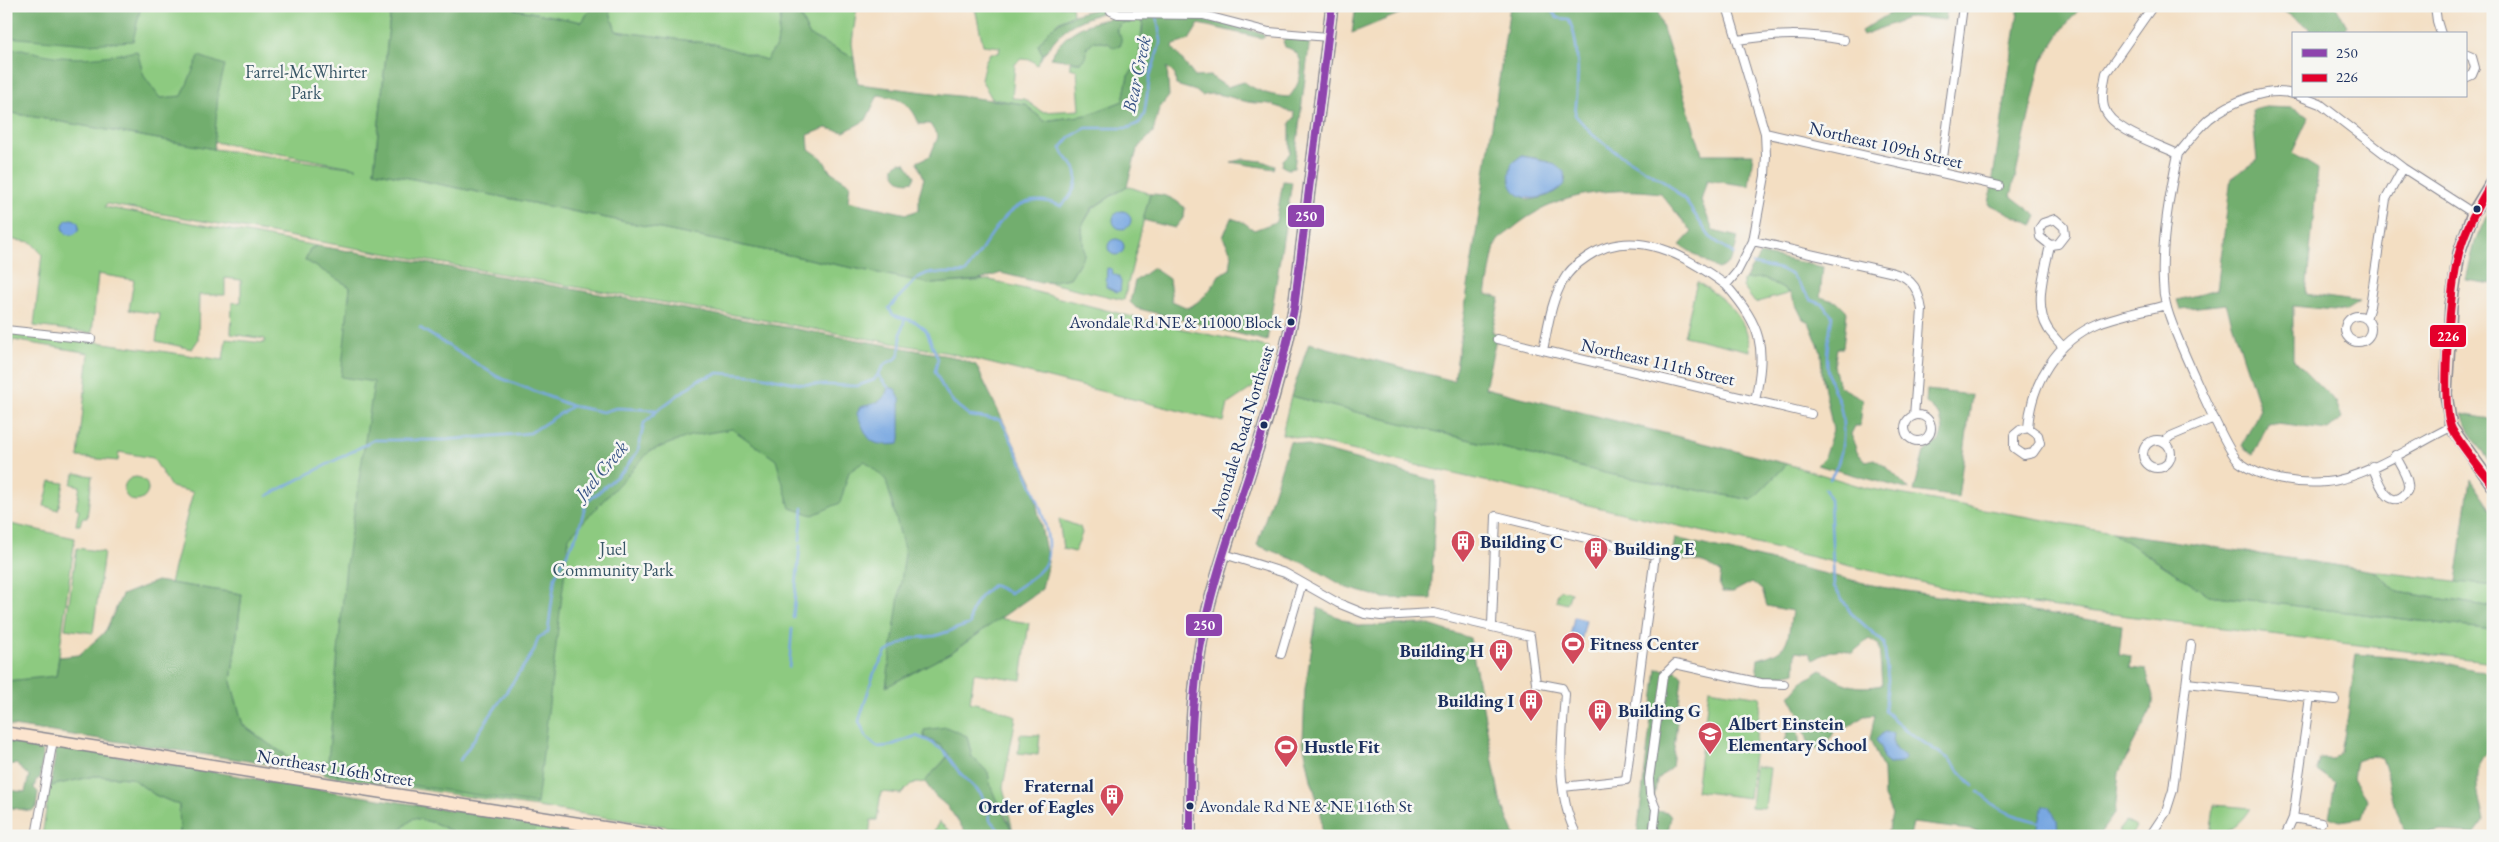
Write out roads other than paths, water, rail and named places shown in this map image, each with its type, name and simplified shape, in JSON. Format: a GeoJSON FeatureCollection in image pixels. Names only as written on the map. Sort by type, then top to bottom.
{"type":"FeatureCollection","features":[{"type":"Feature","properties":{"kind":"street"},"geometry":{"type":"LineString","coordinates":[[1109,6],[1111,12],[1118,14],[1163,13],[1202,15],[1269,32],[1328,37]]}},
{"type":"Feature","properties":{"kind":"street","name":"Avondale Road Northeast"},"geometry":{"type":"LineString","coordinates":[[1190,836],[1192,727],[1196,680],[1208,614],[1224,554],[1287,349],[1295,300],[1332,6]]}},
{"type":"Feature","properties":{"kind":"street"},"geometry":{"type":"LineString","coordinates":[[1726,285],[1737,272],[1753,241],[1765,176],[1766,133],[1727,6]]}},
{"type":"Feature","properties":{"kind":"street"},"geometry":{"type":"LineString","coordinates":[[1941,173],[1963,6]]}},
{"type":"Feature","properties":{"kind":"street"},"geometry":{"type":"LineString","coordinates":[[2153,6],[2106,73],[2103,95],[2104,108],[2109,117],[2121,128],[2178,154]]}},
{"type":"Feature","properties":{"kind":"street"},"geometry":{"type":"LineString","coordinates":[[2436,6],[2436,21],[2440,32]]}},
{"type":"Feature","properties":{"kind":"street"},"geometry":{"type":"LineString","coordinates":[[1737,40],[1771,35],[1808,34],[1844,40]]}},
{"type":"Feature","properties":{"kind":"street"},"geometry":{"type":"LineString","coordinates":[[2466,54],[2472,57],[2475,68],[2472,75],[2466,78]]}},
{"type":"Feature","properties":{"kind":"street"},"geometry":{"type":"LineString","coordinates":[[2292,94],[2271,93],[2251,97],[2231,106],[2209,119],[2178,154],[2165,246],[2163,280],[2166,306],[2229,451],[2239,462],[2273,478],[2290,481],[2327,482],[2357,474],[2451,427]]}},
{"type":"Feature","properties":{"kind":"street"},"geometry":{"type":"LineString","coordinates":[[2304,98],[2320,104],[2403,168],[2473,212]]}},
{"type":"Feature","properties":{"kind":"street","name":"Northeast 109th Street"},"geometry":{"type":"LineString","coordinates":[[1766,133],[1999,186]]}},
{"type":"Feature","properties":{"kind":"street"},"geometry":{"type":"LineString","coordinates":[[2366,319],[2370,306],[2386,199],[2403,168]]}},
{"type":"Feature","properties":{"kind":"street"},"geometry":{"type":"LineString","coordinates":[[2493,180],[2473,212],[2459,253],[2454,281],[2446,394],[2451,427],[2493,486]]}},
{"type":"Feature","properties":{"kind":"street"},"geometry":{"type":"LineString","coordinates":[[1753,241],[1894,272],[1908,279],[1917,289],[1922,310],[1914,416]]}},
{"type":"Feature","properties":{"kind":"street"},"geometry":{"type":"LineString","coordinates":[[1543,350],[1557,294],[1564,279],[1579,263],[1603,248],[1631,243],[1670,252],[1709,272],[1726,285],[1751,318],[1761,343],[1760,370],[1754,401]]}},
{"type":"Feature","properties":{"kind":"street"},"geometry":{"type":"LineString","coordinates":[[2050,244],[2041,296],[2042,313],[2047,328],[2063,347]]}},
{"type":"Feature","properties":{"kind":"street"},"geometry":{"type":"LineString","coordinates":[[2028,428],[2029,411],[2035,391],[2046,368],[2063,347],[2077,335],[2100,323],[2166,306]]}},
{"type":"Feature","properties":{"kind":"street"},"geometry":{"type":"LineString","coordinates":[[6,330],[91,339]]}},
{"type":"Feature","properties":{"kind":"street","name":"Northeast 111th Street"},"geometry":{"type":"LineString","coordinates":[[1497,339],[1811,414]]}},
{"type":"Feature","properties":{"kind":"street"},"geometry":{"type":"LineString","coordinates":[[2164,442],[2171,436],[2214,418]]}},
{"type":"Feature","properties":{"kind":"street"},"geometry":{"type":"LineString","coordinates":[[2372,466],[2386,495],[2392,498],[2402,497],[2407,491],[2408,485],[2395,455]]}},
{"type":"Feature","properties":{"kind":"street"},"geometry":{"type":"LineString","coordinates":[[1492,625],[1496,516],[1655,556],[1626,780],[1563,787]]}},
{"type":"Feature","properties":{"kind":"street"},"geometry":{"type":"LineString","coordinates":[[1224,554],[1273,569],[1338,604],[1366,614],[1381,616],[1433,612],[1492,625],[1530,636],[1536,683],[1562,688],[1565,694],[1561,757],[1563,787],[1570,822],[1577,836]]}},
{"type":"Feature","properties":{"kind":"street"},"geometry":{"type":"LineString","coordinates":[[1281,654],[1302,583]]}},
{"type":"Feature","properties":{"kind":"street"},"geometry":{"type":"LineString","coordinates":[[2150,836],[2161,822],[2171,801],[2191,645]]}},
{"type":"Feature","properties":{"kind":"street"},"geometry":{"type":"LineString","coordinates":[[1653,836],[1656,809],[1650,794],[1649,780],[1663,676],[1670,667],[1675,664],[1761,683],[1784,684]]}},
{"type":"Feature","properties":{"kind":"street"},"geometry":{"type":"LineString","coordinates":[[2186,683],[2335,700]]}},
{"type":"Feature","properties":{"kind":"street"},"geometry":{"type":"LineString","coordinates":[[2285,836],[2294,818],[2310,697]]}},
{"type":"Feature","properties":{"kind":"street","name":"Northeast 116th Street"},"geometry":{"type":"LineString","coordinates":[[6,733],[658,836]]}},
{"type":"Feature","properties":{"kind":"street"},"geometry":{"type":"LineString","coordinates":[[36,836],[53,740]]}},
{"type":"Feature","properties":{"kind":"street"},"geometry":{"type":"LineString","coordinates":[[2294,818],[2321,823]]}},
{"type":"Feature","properties":{"kind":"water"},"geometry":{"type":"Polygon","coordinates":[[[1521,156],[1544,161],[1559,168],[1564,172],[1565,183],[1556,191],[1546,196],[1525,197],[1517,193],[1512,187],[1510,176],[1512,163],[1521,156]]]}},
{"type":"Feature","properties":{"kind":"water"},"geometry":{"type":"Polygon","coordinates":[[[1122,211],[1128,214],[1131,220],[1128,226],[1122,229],[1116,226],[1113,220],[1116,214],[1122,211]]]}},
{"type":"Feature","properties":{"kind":"water"},"geometry":{"type":"Polygon","coordinates":[[[68,219],[74,219],[79,224],[77,233],[68,235],[63,230],[63,224],[68,219]]]}},
{"type":"Feature","properties":{"kind":"water"},"geometry":{"type":"Polygon","coordinates":[[[1116,239],[1122,241],[1124,247],[1122,253],[1116,255],[1110,253],[1108,247],[1110,241],[1116,239]]]}},
{"type":"Feature","properties":{"kind":"water"},"geometry":{"type":"Polygon","coordinates":[[[1107,268],[1112,269],[1113,274],[1118,276],[1121,282],[1120,291],[1117,292],[1106,287],[1107,268]]]}},
{"type":"Feature","properties":{"kind":"water"},"geometry":{"type":"Polygon","coordinates":[[[888,387],[895,389],[900,399],[899,444],[875,443],[867,436],[857,414],[860,407],[882,400],[888,387]]]}},
{"type":"Feature","properties":{"kind":"water"},"geometry":{"type":"Polygon","coordinates":[[[1574,617],[1586,620],[1579,650],[1575,649],[1577,639],[1570,637],[1574,617]]]}},
{"type":"Feature","properties":{"kind":"water"},"geometry":{"type":"Polygon","coordinates":[[[1884,732],[1893,733],[1892,741],[1896,751],[1904,755],[1905,759],[1901,763],[1889,764],[1883,759],[1881,746],[1876,740],[1884,732]]]}},
{"type":"Feature","properties":{"kind":"water"},"geometry":{"type":"Polygon","coordinates":[[[2043,806],[2050,807],[2057,820],[2058,836],[2039,836],[2038,826],[2043,806]]]}},
{"type":"Feature","properties":{"kind":"waterway","name":"Bear Creek"},"geometry":{"type":"LineString","coordinates":[[1004,836],[990,820],[989,809],[981,794],[959,772],[944,751],[929,741],[916,736],[889,746],[877,747],[866,737],[859,721],[874,673],[886,652],[912,638],[935,636],[970,624],[970,617],[974,606],[988,589],[993,585],[1010,593],[1040,571],[1048,554],[1043,516],[1035,493],[1001,420],[970,416],[954,403],[943,388],[935,371],[938,359],[926,330],[916,322],[893,315],[889,308],[917,278],[928,273],[965,273],[994,231],[1015,208],[1028,202],[1043,201],[1061,206],[1072,193],[1077,178],[1074,167],[1061,148],[1070,137],[1086,128],[1128,128],[1139,123],[1144,115],[1150,76],[1161,41],[1155,6]]}},
{"type":"Feature","properties":{"kind":"waterway"},"geometry":{"type":"LineString","coordinates":[[1549,6],[1557,18],[1568,19],[1575,39],[1578,66],[1575,115],[1593,135],[1620,155],[1667,183],[1685,200],[1710,237],[1734,254]]}},
{"type":"Feature","properties":{"kind":"waterway"},"geometry":{"type":"LineString","coordinates":[[1753,264],[1780,269],[1792,275],[1811,300],[1822,304],[1832,315],[1827,353],[1828,368],[1831,383],[1840,405],[1843,433],[1841,453],[1830,479]]}},
{"type":"Feature","properties":{"kind":"waterway","name":"Juel Creek"},"geometry":{"type":"LineString","coordinates":[[460,760],[534,651],[538,638],[548,632],[555,577],[578,532],[586,503],[624,470],[638,451],[644,423],[698,380],[718,373],[761,376],[801,384],[857,386],[874,380],[885,364],[897,358],[900,351],[901,333],[905,318]]}},
{"type":"Feature","properties":{"kind":"waterway"},"geometry":{"type":"LineString","coordinates":[[420,328],[498,377],[572,406],[603,412],[616,408],[658,410]]}},
{"type":"Feature","properties":{"kind":"waterway"},"geometry":{"type":"LineString","coordinates":[[878,375],[888,387]]}},
{"type":"Feature","properties":{"kind":"waterway"},"geometry":{"type":"LineString","coordinates":[[267,496],[374,440],[443,440],[530,433],[572,406]]}},
{"type":"Feature","properties":{"kind":"waterway"},"geometry":{"type":"LineString","coordinates":[[1825,489],[1830,500],[1834,586],[1851,613],[1884,643],[1888,680],[1885,711],[1906,731],[1949,759],[1973,786]]}},
{"type":"Feature","properties":{"kind":"waterway"},"geometry":{"type":"LineString","coordinates":[[800,540],[803,508]]}},
{"type":"Feature","properties":{"kind":"waterway"},"geometry":{"type":"LineString","coordinates":[[793,618],[800,545]]}},
{"type":"Feature","properties":{"kind":"waterway"},"geometry":{"type":"LineString","coordinates":[[789,668],[792,629]]}},
{"type":"Feature","properties":{"kind":"waterway"},"geometry":{"type":"LineString","coordinates":[[1978,791],[2006,812],[2039,822]]}},
{"type":"Feature","properties":{"kind":"place","name":"Avondale Rd NE & 11000 Block"},"geometry":{"type":"Point","coordinates":[1291,322]}},
{"type":"Feature","properties":{"kind":"place","name":"Building C"},"geometry":{"type":"Point","coordinates":[1463,563]}},
{"type":"Feature","properties":{"kind":"place","name":"Building E"},"geometry":{"type":"Point","coordinates":[1596,570]}},
{"type":"Feature","properties":{"kind":"place","name":"Fitness Center"},"geometry":{"type":"Point","coordinates":[1573,665]}},
{"type":"Feature","properties":{"kind":"place","name":"Building H"},"geometry":{"type":"Point","coordinates":[1501,672]}},
{"type":"Feature","properties":{"kind":"place","name":"Building I"},"geometry":{"type":"Point","coordinates":[1531,722]}},
{"type":"Feature","properties":{"kind":"place","name":"Building G"},"geometry":{"type":"Point","coordinates":[1600,732]}},
{"type":"Feature","properties":{"kind":"place","name":"Albert Einstein Elementary School"},"geometry":{"type":"Point","coordinates":[1710,755]}},
{"type":"Feature","properties":{"kind":"place","name":"Hustle Fit"},"geometry":{"type":"Point","coordinates":[1286,768]}},
{"type":"Feature","properties":{"kind":"place","name":"Avondale Rd NE & NE 116th St"},"geometry":{"type":"Point","coordinates":[1190,806]}},
{"type":"Feature","properties":{"kind":"place","name":"Fraternal Order of Eagles"},"geometry":{"type":"Point","coordinates":[1112,817]}},
{"type":"Feature","properties":{"kind":"park label","name":"Farrel-McWhirter Park"},"geometry":{"type":"Point","coordinates":[306,82]}},
{"type":"Feature","properties":{"kind":"park label","name":"Juel Community Park"},"geometry":{"type":"Point","coordinates":[613,559]}}]}
